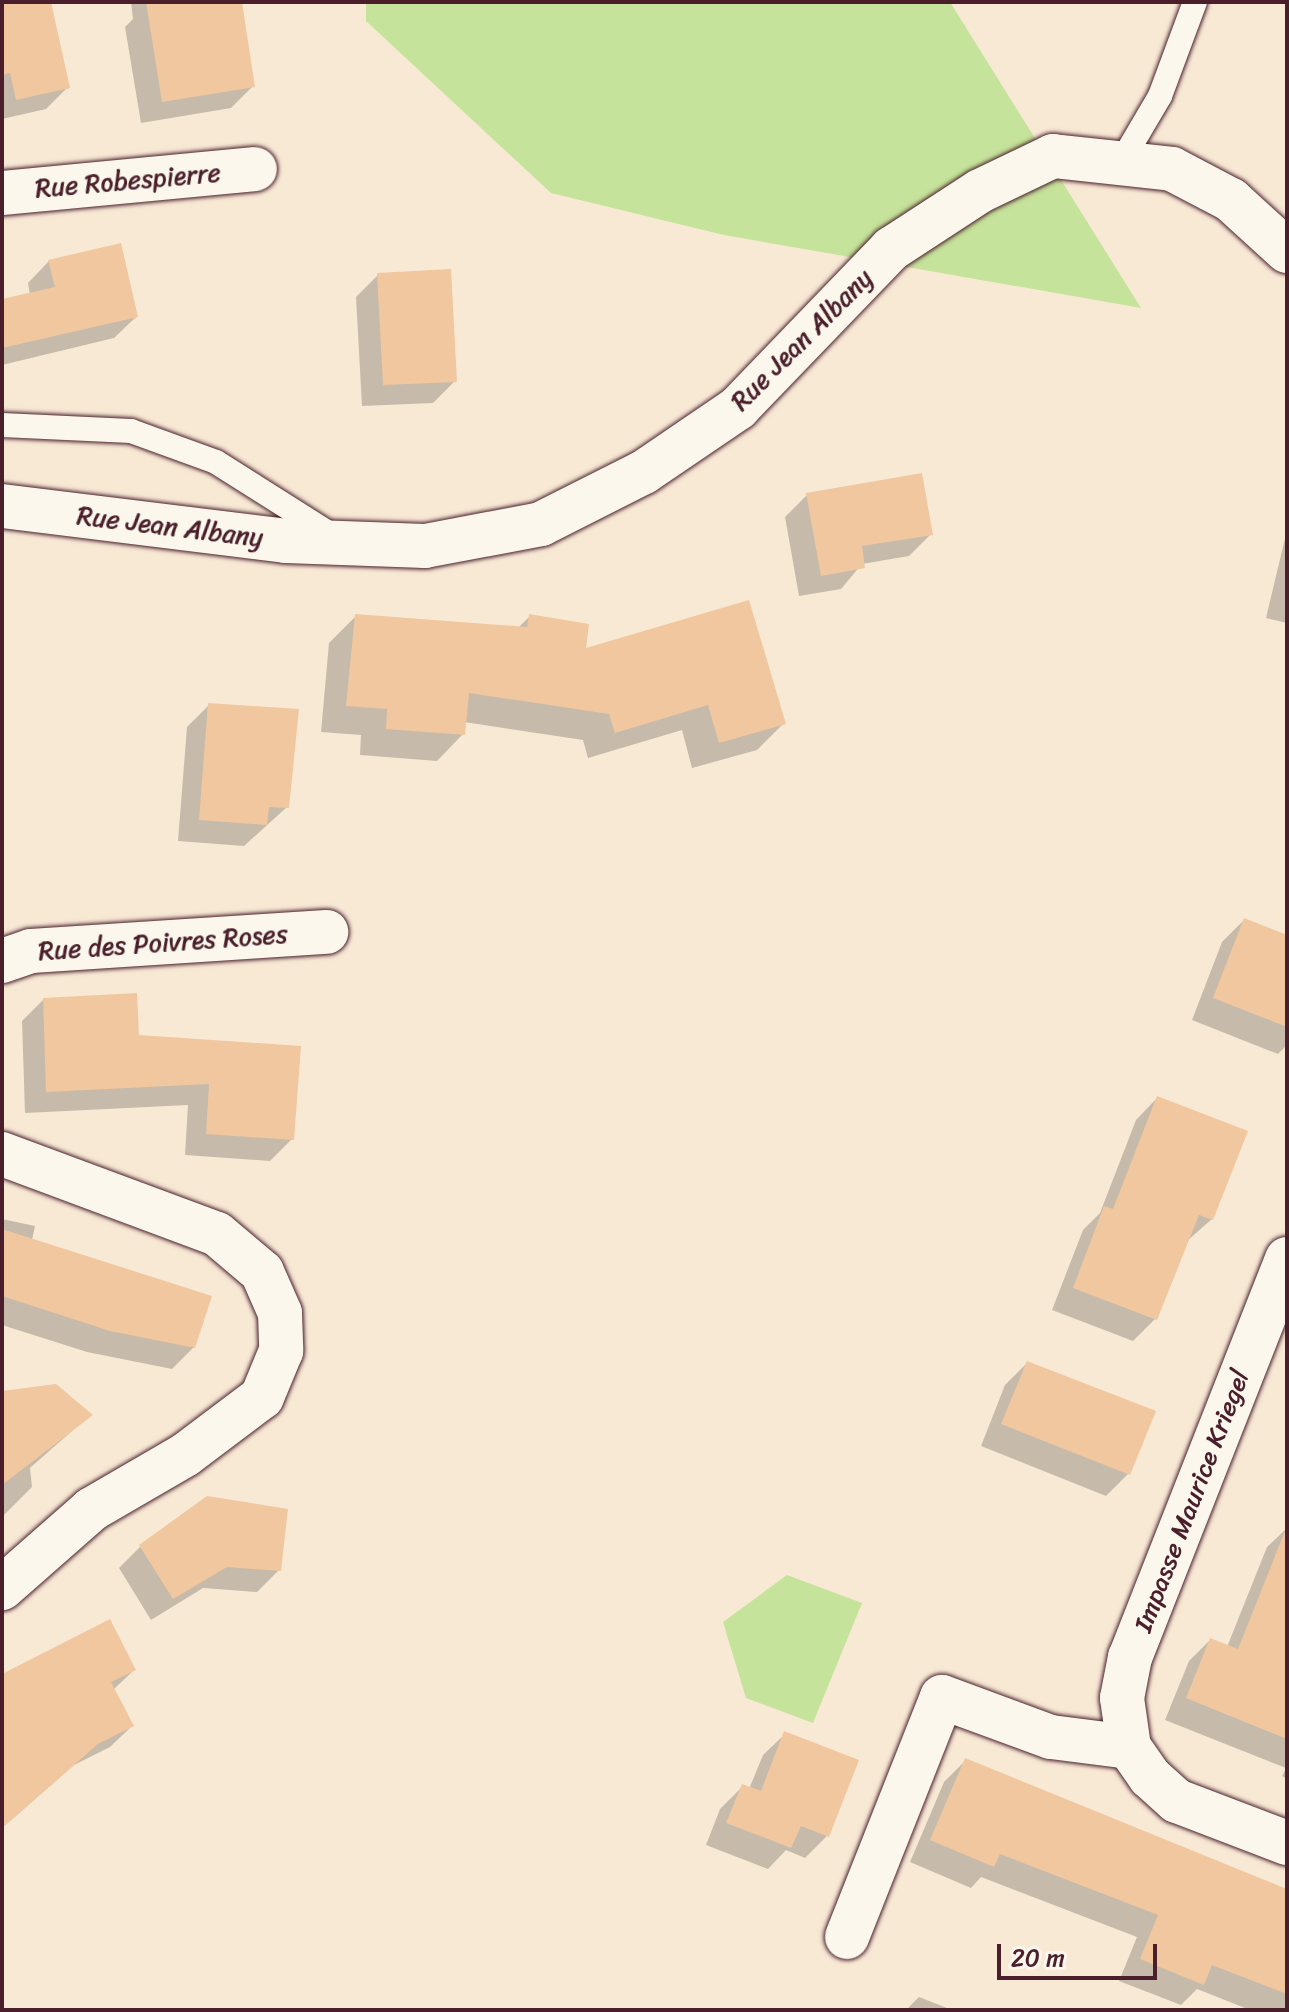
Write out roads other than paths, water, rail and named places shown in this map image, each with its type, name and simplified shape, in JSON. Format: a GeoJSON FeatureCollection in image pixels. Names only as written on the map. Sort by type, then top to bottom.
{"type":"FeatureCollection","features":[{"type":"Feature","properties":{"kind":"street","name":"Rue Jean Albany"},"geometry":{"type":"LineString","coordinates":[[2,506],[344,543],[425,546],[541,524],[644,472],[738,408],[891,249],[980,191],[1053,156],[1172,169],[1203,182],[1287,251]]}},
{"type":"Feature","properties":{"kind":"street","name":"Rue Robespierre"},"geometry":{"type":"LineString","coordinates":[[2,193],[255,169]]}},
{"type":"Feature","properties":{"kind":"street","name":"Rue des Poivres Roses"},"geometry":{"type":"LineString","coordinates":[[2,961],[31,951],[326,932]]}},
{"type":"Feature","properties":{"kind":"street"},"geometry":{"type":"LineString","coordinates":[[2,1154],[217,1234],[262,1272],[280,1313],[281,1351],[262,1397],[185,1455],[92,1509],[2,1588]]}},
{"type":"Feature","properties":{"kind":"street","name":"Impasse Maurice Kriegel"},"geometry":{"type":"LineString","coordinates":[[1287,1259],[1130,1657],[1122,1698],[1129,1747],[1150,1777],[1177,1801],[1287,1843]]}},
{"type":"Feature","properties":{"kind":"street"},"geometry":{"type":"LineString","coordinates":[[847,1937],[942,1697],[1051,1737],[1129,1747]]}},
{"type":"Feature","properties":{"kind":"lane"},"geometry":{"type":"LineString","coordinates":[[1120,164],[1160,96],[1195,2]]}},
{"type":"Feature","properties":{"kind":"lane"},"geometry":{"type":"LineString","coordinates":[[2,425],[131,431],[216,462],[344,543]]}}]}
